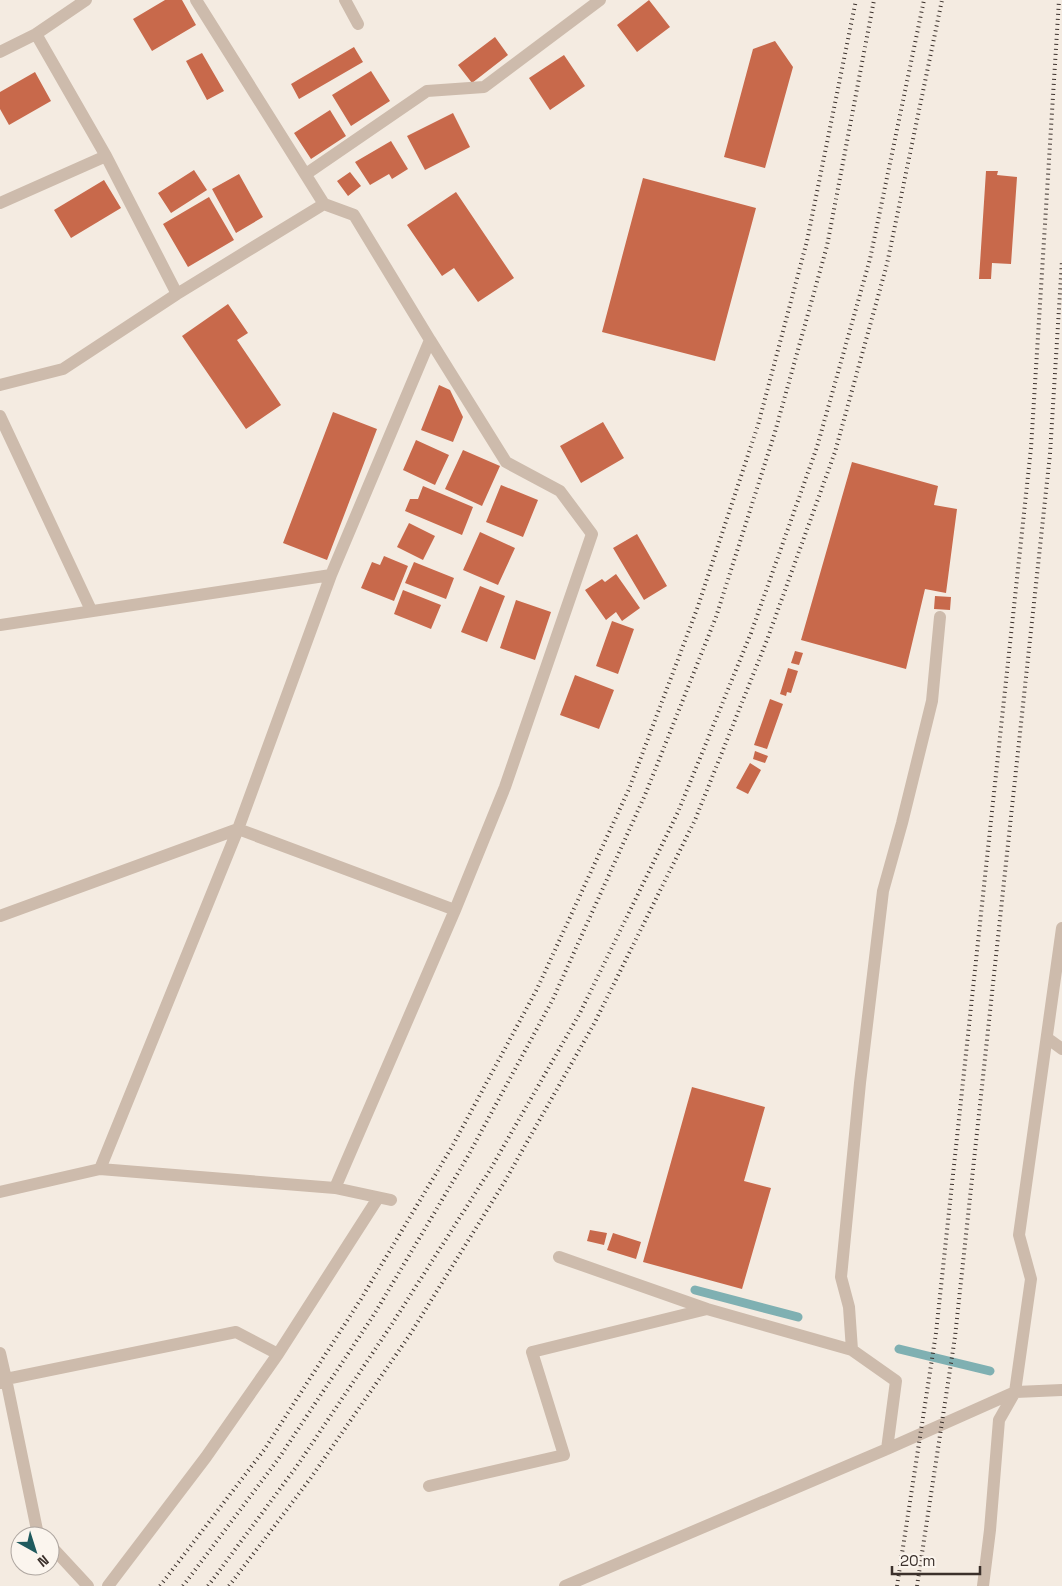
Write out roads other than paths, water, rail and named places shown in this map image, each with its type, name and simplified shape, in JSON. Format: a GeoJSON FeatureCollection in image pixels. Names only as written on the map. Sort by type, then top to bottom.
{"type":"FeatureCollection","features":[{"type":"Feature","properties":{"kind":"street"},"geometry":{"type":"LineString","coordinates":[[0,52],[36,34],[86,0]]}},
{"type":"Feature","properties":{"kind":"street"},"geometry":{"type":"LineString","coordinates":[[196,0],[324,204],[354,215],[506,462],[560,491],[592,534],[505,787],[455,910],[335,1188]]}},
{"type":"Feature","properties":{"kind":"street"},"geometry":{"type":"LineString","coordinates":[[345,0],[358,24]]}},
{"type":"Feature","properties":{"kind":"street"},"geometry":{"type":"LineString","coordinates":[[306,174],[427,91],[484,87],[600,0]]}},
{"type":"Feature","properties":{"kind":"street"},"geometry":{"type":"LineString","coordinates":[[36,34],[106,156],[177,294]]}},
{"type":"Feature","properties":{"kind":"street"},"geometry":{"type":"LineString","coordinates":[[0,203],[106,156]]}},
{"type":"Feature","properties":{"kind":"street"},"geometry":{"type":"LineString","coordinates":[[0,385],[63,369],[177,294],[324,204]]}},
{"type":"Feature","properties":{"kind":"street"},"geometry":{"type":"LineString","coordinates":[[100,1169],[238,829],[331,575],[430,340]]}},
{"type":"Feature","properties":{"kind":"street"},"geometry":{"type":"LineString","coordinates":[[0,416],[91,610]]}},
{"type":"Feature","properties":{"kind":"street"},"geometry":{"type":"LineString","coordinates":[[0,625],[331,575]]}},
{"type":"Feature","properties":{"kind":"street"},"geometry":{"type":"LineString","coordinates":[[852,1350],[849,1307],[841,1278],[860,1083],[883,891],[932,701],[940,617]]}},
{"type":"Feature","properties":{"kind":"street"},"geometry":{"type":"LineString","coordinates":[[0,916],[238,829],[455,910]]}},
{"type":"Feature","properties":{"kind":"street"},"geometry":{"type":"LineString","coordinates":[[983,1586],[990,1530],[999,1420],[1015,1392],[1031,1280],[1019,1235],[1062,928]]}},
{"type":"Feature","properties":{"kind":"street"},"geometry":{"type":"LineString","coordinates":[[1048,1038],[1062,1049]]}},
{"type":"Feature","properties":{"kind":"street"},"geometry":{"type":"LineString","coordinates":[[0,1192],[100,1169],[335,1188],[391,1200]]}},
{"type":"Feature","properties":{"kind":"street"},"geometry":{"type":"LineString","coordinates":[[108,1586],[206,1458],[278,1354],[378,1198]]}},
{"type":"Feature","properties":{"kind":"street"},"geometry":{"type":"LineString","coordinates":[[559,1257],[707,1310],[852,1350],[896,1381],[887,1449]]}},
{"type":"Feature","properties":{"kind":"street"},"geometry":{"type":"LineString","coordinates":[[430,1486],[564,1455],[532,1352],[707,1310]]}},
{"type":"Feature","properties":{"kind":"street"},"geometry":{"type":"LineString","coordinates":[[3,1382],[236,1332],[278,1354]]}},
{"type":"Feature","properties":{"kind":"street"},"geometry":{"type":"LineString","coordinates":[[0,1353],[3,1382],[36,1526]]}},
{"type":"Feature","properties":{"kind":"street"},"geometry":{"type":"LineString","coordinates":[[565,1586],[887,1449],[1015,1392],[1062,1390]]}},
{"type":"Feature","properties":{"kind":"street"},"geometry":{"type":"LineString","coordinates":[[60,1556],[88,1586]]}},
{"type":"Feature","properties":{"kind":"waterway"},"geometry":{"type":"LineString","coordinates":[[695,1290],[798,1317]]}},
{"type":"Feature","properties":{"kind":"waterway"},"geometry":{"type":"LineString","coordinates":[[899,1349],[990,1371]]}},
{"type":"Feature","properties":{"kind":"railway"},"geometry":{"type":"LineString","coordinates":[[160,1586],[264,1450],[361,1299],[453,1145],[537,989],[629,789],[697,609],[758,425],[807,241],[856,0]]}},
{"type":"Feature","properties":{"kind":"railway"},"geometry":{"type":"LineString","coordinates":[[183,1586],[279,1458],[375,1313],[468,1156],[553,999],[645,795],[716,617],[775,432],[827,246],[874,0]]}},
{"type":"Feature","properties":{"kind":"railway"},"geometry":{"type":"LineString","coordinates":[[208,1586],[297,1466],[392,1324],[490,1170],[580,1013],[678,812],[751,633],[817,447],[870,259],[924,0]]}},
{"type":"Feature","properties":{"kind":"railway"},"geometry":{"type":"LineString","coordinates":[[229,1586],[310,1479],[409,1336],[505,1181],[595,1022],[695,820],[767,640],[835,452],[887,264],[942,0]]}},
{"type":"Feature","properties":{"kind":"railway"},"geometry":{"type":"LineString","coordinates":[[897,1586],[936,1333],[1031,448],[1059,0]]}},
{"type":"Feature","properties":{"kind":"railway"},"geometry":{"type":"LineString","coordinates":[[917,1586],[955,1337],[1050,454],[1062,260]]}}]}
